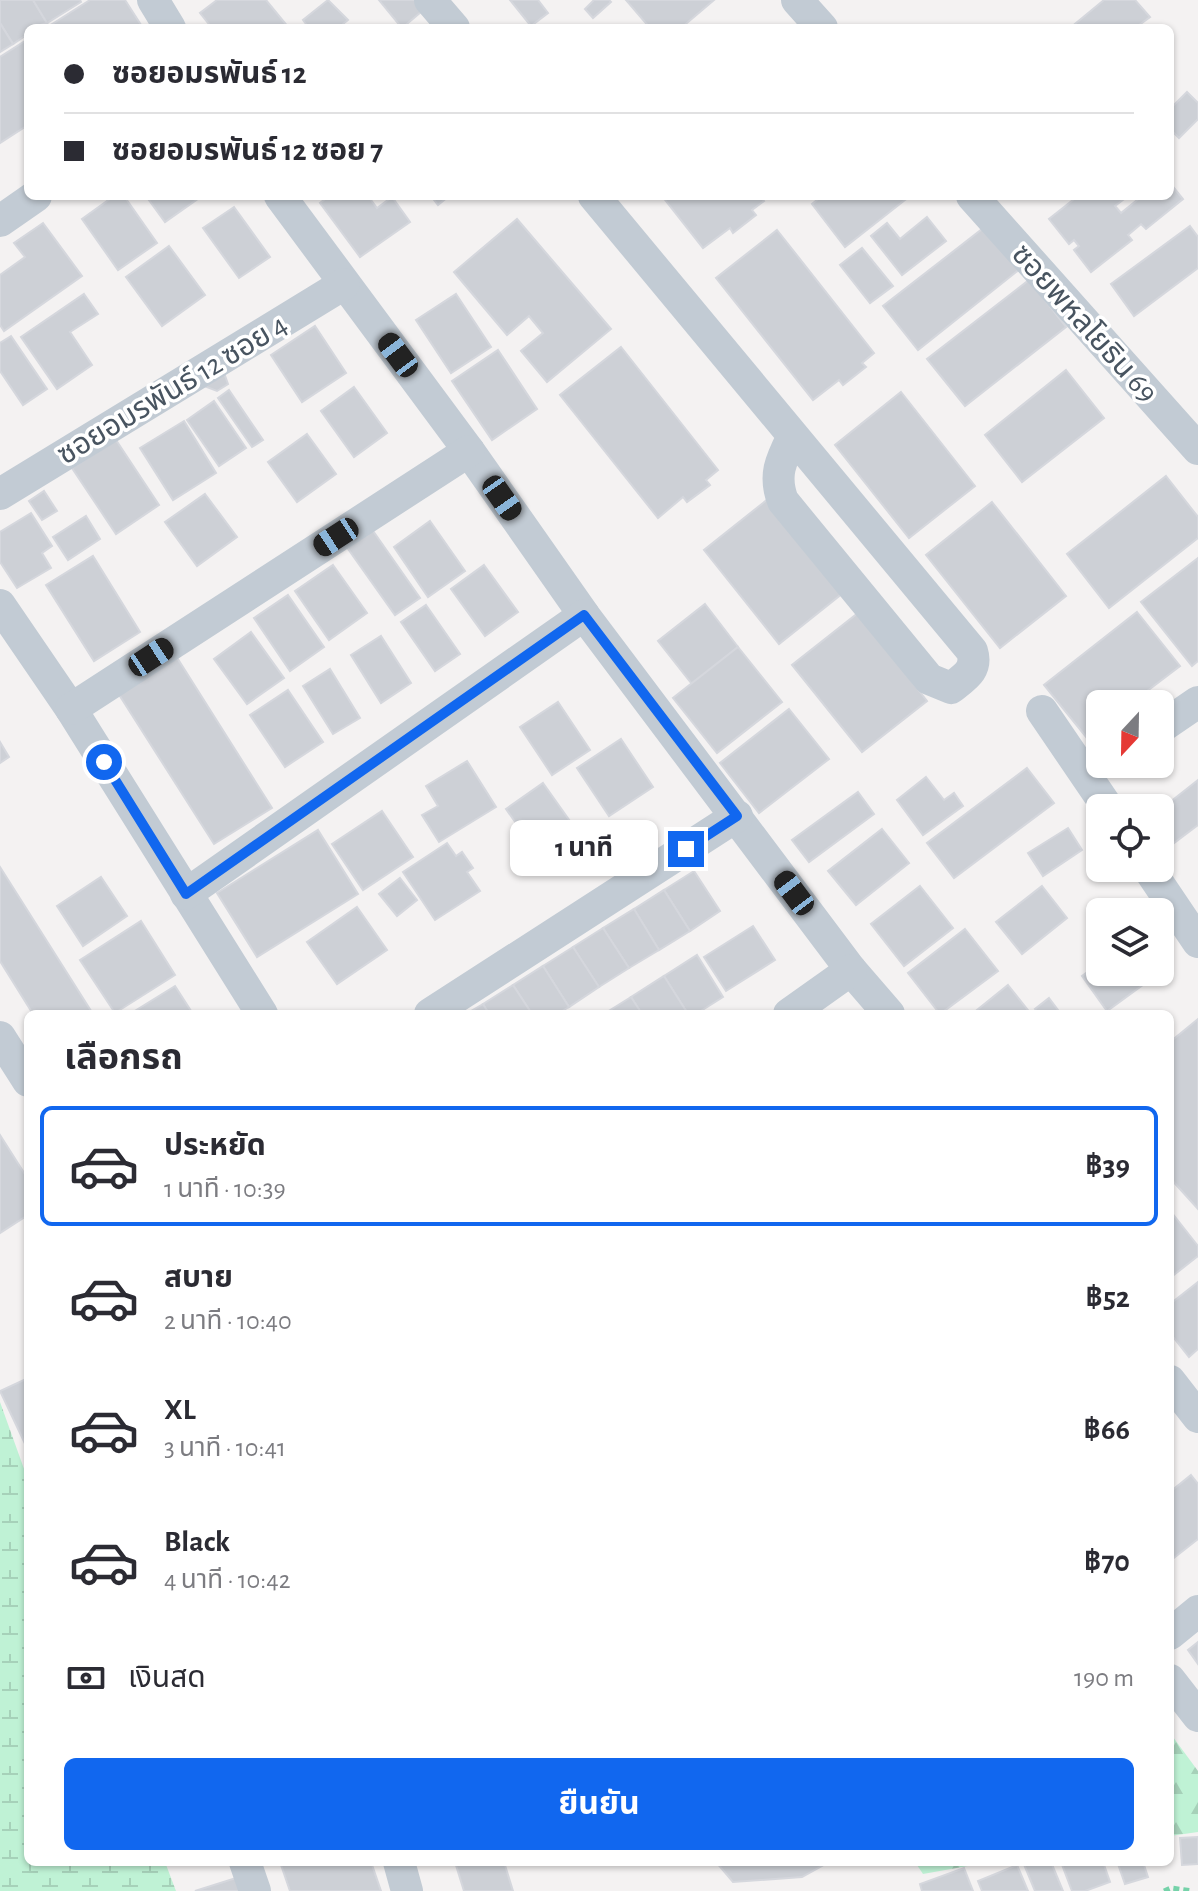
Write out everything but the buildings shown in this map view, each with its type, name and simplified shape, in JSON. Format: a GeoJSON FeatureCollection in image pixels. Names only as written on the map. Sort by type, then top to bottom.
{"type":"FeatureCollection","features":[{"type":"Feature","properties":{"kind":"street"},"geometry":{"type":"LineString","coordinates":[[153,0],[168,24]]}},
{"type":"Feature","properties":{"kind":"street"},"geometry":{"type":"LineString","coordinates":[[430,0],[451,24]]}},
{"type":"Feature","properties":{"kind":"street"},"geometry":{"type":"LineString","coordinates":[[797,0],[818,24]]}},
{"type":"Feature","properties":{"kind":"street"},"geometry":{"type":"LineString","coordinates":[[0,221],[30,200]]}},
{"type":"Feature","properties":{"kind":"street"},"geometry":{"type":"LineString","coordinates":[[283,200],[469,451],[584,615],[851,970],[886,1010]]}},
{"type":"Feature","properties":{"kind":"street"},"geometry":{"type":"LineString","coordinates":[[597,200],[972,651],[976,662],[972,671],[951,688],[929,679],[783,501],[776,484],[778,467],[793,436]]}},
{"type":"Feature","properties":{"kind":"street","name":"ซอยพหลโยธิน 69"},"geometry":{"type":"LineString","coordinates":[[976,200],[1198,449]]}},
{"type":"Feature","properties":{"kind":"street","name":"ซอยอมรพันธ์ 12 ซอย 4"},"geometry":{"type":"LineString","coordinates":[[0,494],[344,284]]}},
{"type":"Feature","properties":{"kind":"street"},"geometry":{"type":"LineString","coordinates":[[71,709],[469,451]]}},
{"type":"Feature","properties":{"kind":"street"},"geometry":{"type":"LineString","coordinates":[[0,605],[71,709],[259,1010]]}},
{"type":"Feature","properties":{"kind":"street"},"geometry":{"type":"LineString","coordinates":[[186,894],[584,615]]}},
{"type":"Feature","properties":{"kind":"street"},"geometry":{"type":"LineString","coordinates":[[1174,718],[1198,702]]}},
{"type":"Feature","properties":{"kind":"street"},"geometry":{"type":"LineString","coordinates":[[1042,711],[1086,759]]}},
{"type":"Feature","properties":{"kind":"street"},"geometry":{"type":"LineString","coordinates":[[436,1010],[737,816]]}},
{"type":"Feature","properties":{"kind":"street"},"geometry":{"type":"LineString","coordinates":[[1157,882],[1198,942]]}},
{"type":"Feature","properties":{"kind":"street"},"geometry":{"type":"LineString","coordinates":[[795,1010],[851,970]]}},
{"type":"Feature","properties":{"kind":"street"},"geometry":{"type":"LineString","coordinates":[[0,1037],[24,1075]]}},
{"type":"Feature","properties":{"kind":"street"},"geometry":{"type":"LineString","coordinates":[[1174,1386],[1198,1417]]}},
{"type":"Feature","properties":{"kind":"street"},"geometry":{"type":"LineString","coordinates":[[1174,1631],[1198,1611]]}},
{"type":"Feature","properties":{"kind":"street"},"geometry":{"type":"LineString","coordinates":[[1174,1685],[1198,1716]]}},
{"type":"Feature","properties":{"kind":"street"},"geometry":{"type":"LineString","coordinates":[[246,1866],[255,1891]]}},
{"type":"Feature","properties":{"kind":"street"},"geometry":{"type":"LineString","coordinates":[[400,1866],[407,1891]]}},
{"type":"Feature","properties":{"kind":"path"},"geometry":{"type":"LineString","coordinates":[[1164,1891],[1171,1888],[1193,1891]]}},
{"type":"Feature","properties":{"kind":"green space"},"geometry":{"type":"Polygon","coordinates":[[[0,1402],[24,1469],[24,1866],[167,1866],[176,1891],[0,1891],[0,1402]]]}},
{"type":"Feature","properties":{"kind":"green space"},"geometry":{"type":"Polygon","coordinates":[[[1174,1738],[1198,1771],[1198,1832],[1174,1835],[1174,1738]]]}},
{"type":"Feature","properties":{"kind":"green space"},"geometry":{"type":"Polygon","coordinates":[[[918,1866],[968,1866],[923,1874],[918,1866]]]}},
{"type":"Feature","properties":{"kind":"route"},"geometry":{"type":"LineString","coordinates":[[104,762],[186,894],[584,615],[737,816],[686,849]]}}]}
